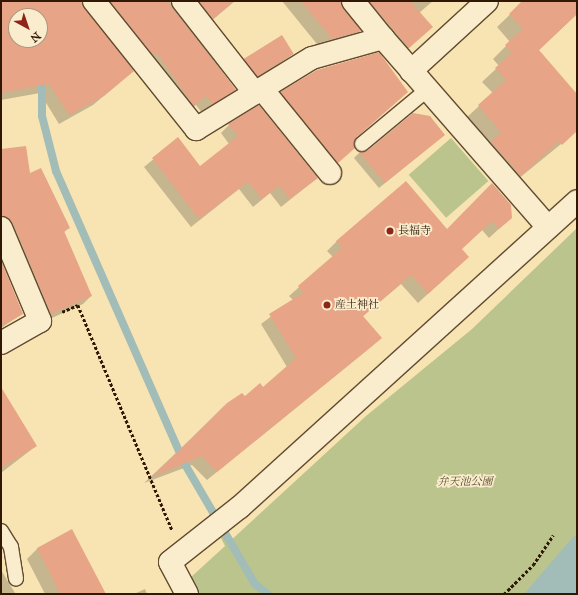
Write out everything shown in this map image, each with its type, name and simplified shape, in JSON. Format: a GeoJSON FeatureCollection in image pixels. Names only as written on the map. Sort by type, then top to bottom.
{"type":"FeatureCollection","features":[{"type":"Feature","properties":{"kind":"street"},"geometry":{"type":"LineString","coordinates":[[94,1],[196,129],[312,58],[382,38]]}},
{"type":"Feature","properties":{"kind":"street"},"geometry":{"type":"LineString","coordinates":[[183,1],[258,91],[330,173]]}},
{"type":"Feature","properties":{"kind":"street"},"geometry":{"type":"LineString","coordinates":[[353,1],[410,71],[548,227]]}},
{"type":"Feature","properties":{"kind":"street"},"geometry":{"type":"LineString","coordinates":[[410,71],[488,1]]}},
{"type":"Feature","properties":{"kind":"street"},"geometry":{"type":"LineString","coordinates":[[187,594],[170,562],[240,507],[577,201]]}},
{"type":"Feature","properties":{"kind":"street"},"geometry":{"type":"LineString","coordinates":[[1,228],[40,321],[1,343]]}},
{"type":"Feature","properties":{"kind":"lane"},"geometry":{"type":"LineString","coordinates":[[362,144],[427,90]]}},
{"type":"Feature","properties":{"kind":"lane"},"geometry":{"type":"LineString","coordinates":[[1,531],[10,547],[16,579]]}},
{"type":"Feature","properties":{"kind":"path"},"geometry":{"type":"LineString","coordinates":[[34,324],[78,305],[175,535]]}},
{"type":"Feature","properties":{"kind":"path"},"geometry":{"type":"LineString","coordinates":[[504,594],[533,565],[553,535]]}},
{"type":"Feature","properties":{"kind":"green space"},"geometry":{"type":"Polygon","coordinates":[[[451,138],[488,181],[446,218],[409,175],[451,138]]]}},
{"type":"Feature","properties":{"kind":"green space","name":"弁天池公園"},"geometry":{"type":"Polygon","coordinates":[[[577,228],[577,594],[197,594],[190,578],[225,546],[188,470],[228,543],[366,416],[472,329],[577,228]]]}},
{"type":"Feature","properties":{"kind":"water"},"geometry":{"type":"Polygon","coordinates":[[[577,535],[577,594],[524,594],[573,537],[577,535]]]}},
{"type":"Feature","properties":{"kind":"building"},"geometry":{"type":"Polygon","coordinates":[[[1,1],[82,1],[134,71],[104,96],[69,115],[49,84],[1,93],[1,1]]]}},
{"type":"Feature","properties":{"kind":"building"},"geometry":{"type":"Polygon","coordinates":[[[110,1],[167,1],[236,90],[213,104],[206,96],[194,106],[157,53],[154,56],[110,1]]]}},
{"type":"Feature","properties":{"kind":"building"},"geometry":{"type":"Polygon","coordinates":[[[199,1],[234,1],[213,19],[199,1]]]}},
{"type":"Feature","properties":{"kind":"building"},"geometry":{"type":"Polygon","coordinates":[[[301,1],[341,1],[361,31],[332,39],[301,1]]]}},
{"type":"Feature","properties":{"kind":"building"},"geometry":{"type":"Polygon","coordinates":[[[369,1],[410,1],[433,27],[409,48],[369,1]]]}},
{"type":"Feature","properties":{"kind":"building"},"geometry":{"type":"Polygon","coordinates":[[[522,1],[577,1],[577,14],[539,50],[577,94],[577,131],[562,145],[559,141],[521,176],[491,142],[501,132],[478,105],[506,80],[495,68],[512,53],[505,45],[523,29],[509,14],[522,1]]]}},
{"type":"Feature","properties":{"kind":"building"},"geometry":{"type":"Polygon","coordinates":[[[282,35],[294,54],[255,78],[244,59],[282,35]]]}},
{"type":"Feature","properties":{"kind":"building"},"geometry":{"type":"Polygon","coordinates":[[[379,52],[408,92],[357,137],[355,148],[338,163],[280,92],[317,70],[379,52]]]}},
{"type":"Feature","properties":{"kind":"building"},"geometry":{"type":"Polygon","coordinates":[[[259,105],[318,178],[290,199],[279,186],[262,199],[248,182],[199,219],[152,158],[178,137],[200,166],[238,136],[228,124],[259,105]]]}},
{"type":"Feature","properties":{"kind":"building"},"geometry":{"type":"Polygon","coordinates":[[[413,113],[430,116],[445,135],[385,183],[359,152],[367,151],[413,113]]]}},
{"type":"Feature","properties":{"kind":"building"},"geometry":{"type":"Polygon","coordinates":[[[26,146],[30,173],[41,168],[70,228],[64,231],[92,296],[51,314],[13,223],[1,216],[1,149],[26,146]]]}},
{"type":"Feature","properties":{"kind":"building"},"geometry":{"type":"Polygon","coordinates":[[[406,181],[447,229],[492,183],[511,205],[512,218],[499,229],[492,221],[462,249],[469,257],[428,294],[411,275],[363,316],[382,338],[217,472],[202,456],[152,477],[227,403],[242,393],[245,396],[260,383],[263,387],[296,358],[269,314],[303,293],[298,286],[342,248],[336,241],[406,181]]]}},
{"type":"Feature","properties":{"kind":"building"},"geometry":{"type":"Polygon","coordinates":[[[1,260],[23,314],[1,326],[1,260]]]}},
{"type":"Feature","properties":{"kind":"building"},"geometry":{"type":"Polygon","coordinates":[[[1,387],[37,446],[1,468],[1,387]]]}},
{"type":"Feature","properties":{"kind":"building"},"geometry":{"type":"Polygon","coordinates":[[[72,529],[106,594],[60,594],[37,548],[72,529]]]}},
{"type":"Feature","properties":{"kind":"waterway"},"geometry":{"type":"LineString","coordinates":[[42,75],[42,116],[56,171],[183,461],[255,584],[268,594]]}},
{"type":"Feature","properties":{"kind":"place","name":"長福寺"},"geometry":{"type":"Point","coordinates":[390,231]}},
{"type":"Feature","properties":{"kind":"place","name":"産土神社"},"geometry":{"type":"Point","coordinates":[327,305]}}]}
